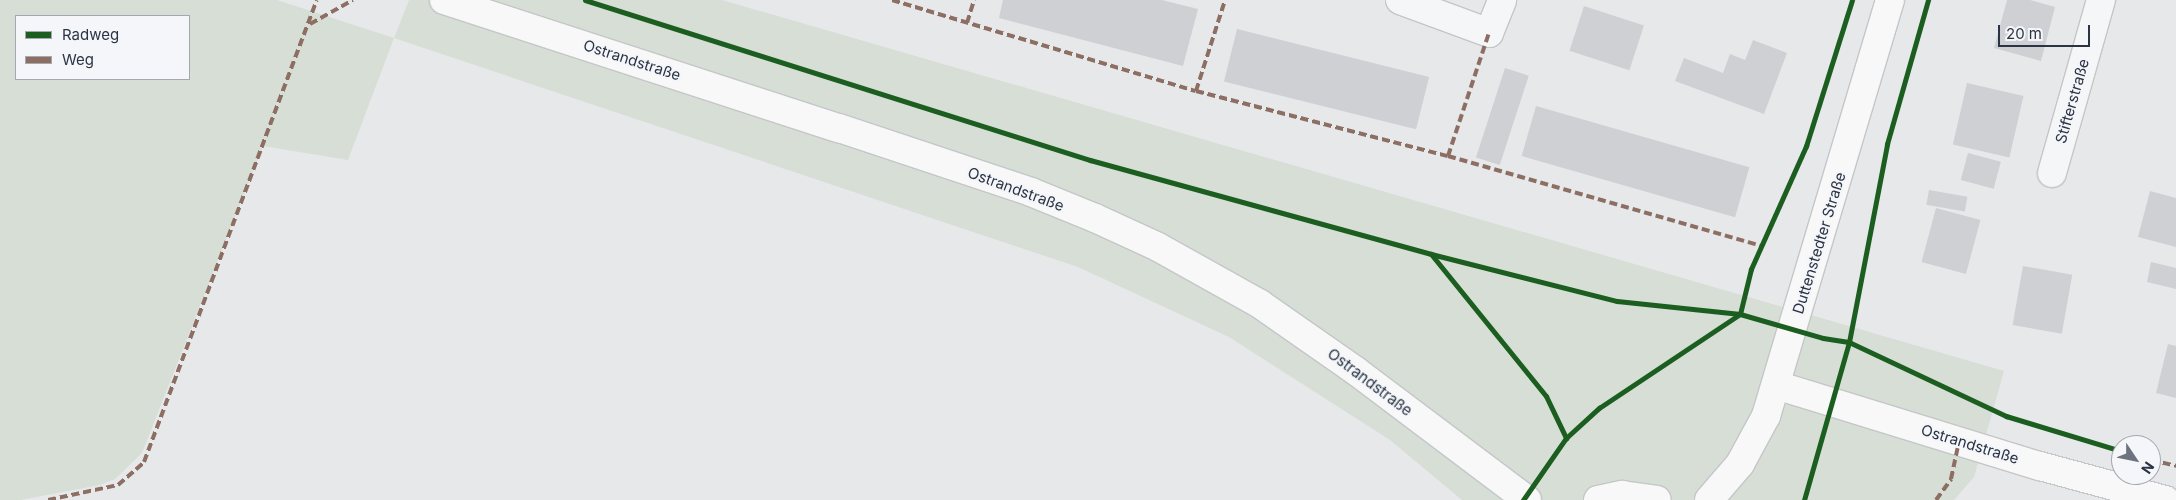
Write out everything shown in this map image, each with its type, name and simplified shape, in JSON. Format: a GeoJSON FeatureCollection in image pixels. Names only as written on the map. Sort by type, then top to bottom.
{"type":"FeatureCollection","features":[{"type":"Feature","properties":{"kind":"main road","name":"Ostrandstraße"},"geometry":{"type":"LineString","coordinates":[[444,0],[1031,192],[1158,247],[1252,299],[1308,336],[1527,500]]}},
{"type":"Feature","properties":{"kind":"main road"},"geometry":{"type":"LineString","coordinates":[[481,0],[505,19]]}},
{"type":"Feature","properties":{"kind":"main road","name":"Duttenstedter Straße"},"geometry":{"type":"LineString","coordinates":[[1709,500],[1740,464],[1755,441],[1776,385],[1890,0]]}},
{"type":"Feature","properties":{"kind":"main road","name":"Ostrandstraße"},"geometry":{"type":"LineString","coordinates":[[1776,385],[2040,466],[2165,500]]}},
{"type":"Feature","properties":{"kind":"main road"},"geometry":{"type":"LineString","coordinates":[[1598,500],[1622,494],[1657,500]]}},
{"type":"Feature","properties":{"kind":"street"},"geometry":{"type":"LineString","coordinates":[[1400,0],[1489,33],[1502,0]]}},
{"type":"Feature","properties":{"kind":"street","name":"Stifterstraße"},"geometry":{"type":"LineString","coordinates":[[2052,173],[2101,0]]}},
{"type":"Feature","properties":{"kind":"shaded area"},"geometry":{"type":"Polygon","coordinates":[[[0,0],[277,0],[394,38],[348,160],[263,146],[142,453],[115,479],[100,485],[21,500],[0,500],[0,0]]]}},
{"type":"Feature","properties":{"kind":"shaded area"},"geometry":{"type":"Polygon","coordinates":[[[409,0],[722,0],[2004,371],[1974,477],[1954,500],[1462,500],[1390,440],[1229,337],[1078,267],[394,38],[409,0]]]}},
{"type":"Feature","properties":{"kind":"building"},"geometry":{"type":"Polygon","coordinates":[[[1003,0],[1162,0],[1198,9],[1183,66],[999,18],[1003,0]]]}},
{"type":"Feature","properties":{"kind":"building"},"geometry":{"type":"Polygon","coordinates":[[[2007,0],[2030,0],[2055,7],[2041,61],[1994,48],[2007,0]]]}},
{"type":"Feature","properties":{"kind":"building"},"geometry":{"type":"Polygon","coordinates":[[[1584,6],[1644,25],[1629,70],[1569,51],[1584,6]]]}},
{"type":"Feature","properties":{"kind":"building"},"geometry":{"type":"Polygon","coordinates":[[[1237,29],[1429,77],[1416,129],[1224,81],[1237,29]]]}},
{"type":"Feature","properties":{"kind":"building"},"geometry":{"type":"Polygon","coordinates":[[[1753,40],[1787,53],[1764,114],[1675,81],[1684,58],[1723,73],[1730,54],[1745,60],[1753,40]]]}},
{"type":"Feature","properties":{"kind":"building"},"geometry":{"type":"Polygon","coordinates":[[[1505,68],[1529,76],[1500,165],[1476,157],[1505,68]]]}},
{"type":"Feature","properties":{"kind":"building"},"geometry":{"type":"Polygon","coordinates":[[[1967,83],[2024,96],[2009,157],[1953,144],[1967,83]]]}},
{"type":"Feature","properties":{"kind":"building"},"geometry":{"type":"Polygon","coordinates":[[[1536,106],[1749,167],[1735,217],[1522,156],[1536,106]]]}},
{"type":"Feature","properties":{"kind":"building"},"geometry":{"type":"Polygon","coordinates":[[[1968,153],[2001,162],[1994,189],[1961,180],[1968,153]]]}},
{"type":"Feature","properties":{"kind":"building"},"geometry":{"type":"Polygon","coordinates":[[[1929,190],[1967,197],[1965,212],[1926,205],[1929,190]]]}},
{"type":"Feature","properties":{"kind":"building"},"geometry":{"type":"Polygon","coordinates":[[[2150,191],[2176,198],[2176,247],[2138,237],[2150,191]]]}},
{"type":"Feature","properties":{"kind":"building"},"geometry":{"type":"Polygon","coordinates":[[[1936,208],[1980,220],[1966,274],[1922,262],[1936,208]]]}},
{"type":"Feature","properties":{"kind":"building"},"geometry":{"type":"Polygon","coordinates":[[[2151,262],[2176,268],[2176,289],[2147,282],[2151,262]]]}},
{"type":"Feature","properties":{"kind":"building"},"geometry":{"type":"Polygon","coordinates":[[[2023,266],[2072,275],[2062,334],[2013,325],[2023,266]]]}},
{"type":"Feature","properties":{"kind":"building"},"geometry":{"type":"Polygon","coordinates":[[[2168,344],[2176,346],[2176,398],[2156,393],[2168,344]]]}},
{"type":"Feature","properties":{"kind":"marked path"},"geometry":{"type":"LineString","coordinates":[[48,500],[118,485],[144,462],[317,0]]}},
{"type":"Feature","properties":{"kind":"marked path"},"geometry":{"type":"LineString","coordinates":[[310,24],[353,0]]}},
{"type":"Feature","properties":{"kind":"marked path"},"geometry":{"type":"LineString","coordinates":[[892,0],[1196,91],[1448,156],[1489,33]]}},
{"type":"Feature","properties":{"kind":"marked path"},"geometry":{"type":"LineString","coordinates":[[967,23],[974,0]]}},
{"type":"Feature","properties":{"kind":"marked path"},"geometry":{"type":"LineString","coordinates":[[1196,91],[1225,0]]}},
{"type":"Feature","properties":{"kind":"marked path"},"geometry":{"type":"LineString","coordinates":[[1448,156],[1761,246]]}},
{"type":"Feature","properties":{"kind":"marked path"},"geometry":{"type":"LineString","coordinates":[[1936,500],[1951,479],[1959,440]]}},
{"type":"Feature","properties":{"kind":"marked path"},"geometry":{"type":"LineString","coordinates":[[2161,462],[2176,466]]}},
{"type":"Feature","properties":{"kind":"cycle path"},"geometry":{"type":"LineString","coordinates":[[585,0],[1090,160],[1431,254],[1617,301],[1740,314],[1823,338],[1849,342],[2006,416],[2111,448]]}},
{"type":"Feature","properties":{"kind":"cycle path"},"geometry":{"type":"LineString","coordinates":[[1523,500],[1566,438],[1599,408],[1740,314],[1751,269],[1806,146],[1852,0]]}},
{"type":"Feature","properties":{"kind":"cycle path"},"geometry":{"type":"LineString","coordinates":[[1804,500],[1849,342],[1887,144],[1928,0]]}},
{"type":"Feature","properties":{"kind":"cycle path"},"geometry":{"type":"LineString","coordinates":[[1431,254],[1546,396],[1566,438]]}}]}
